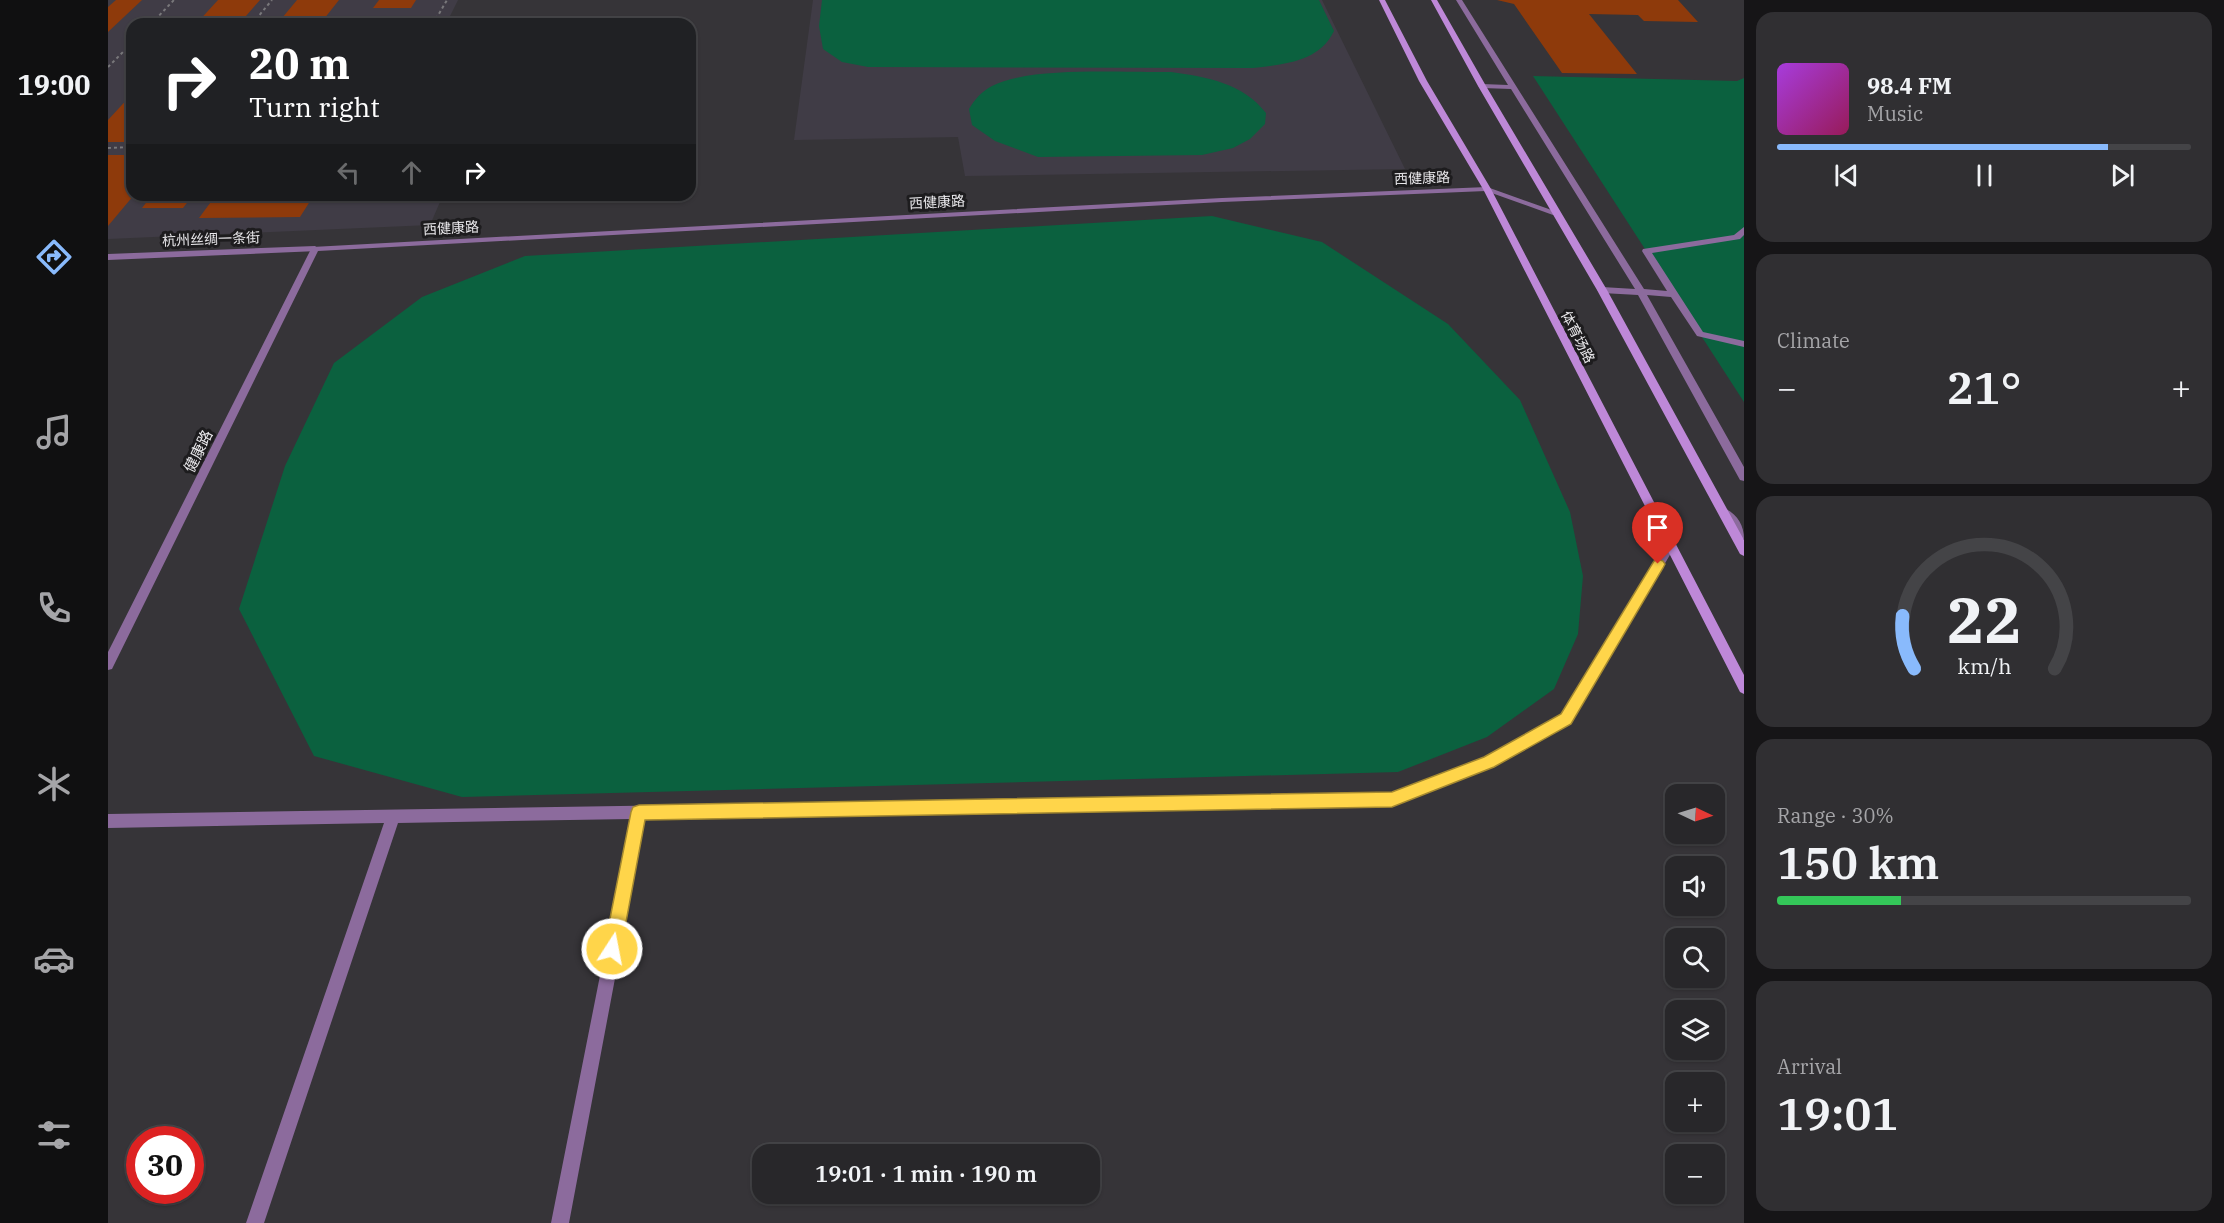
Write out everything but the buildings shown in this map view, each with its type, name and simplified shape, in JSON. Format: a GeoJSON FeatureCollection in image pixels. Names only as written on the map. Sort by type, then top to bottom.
{"type":"FeatureCollection","features":[{"type":"Feature","properties":{"kind":"main road","name":"体育场路"},"geometry":{"type":"LineString","coordinates":[[1382,0],[1423,81],[1487,189],[1744,688]]}},
{"type":"Feature","properties":{"kind":"main road"},"geometry":{"type":"LineString","coordinates":[[1434,0],[1602,290],[1744,551]]}},
{"type":"Feature","properties":{"kind":"street"},"geometry":{"type":"LineString","coordinates":[[1459,0],[1641,292],[1744,477]]}},
{"type":"Feature","properties":{"kind":"street"},"geometry":{"type":"LineString","coordinates":[[1482,86],[1513,87]]}},
{"type":"Feature","properties":{"kind":"street","name":"西健康路"},"geometry":{"type":"LineString","coordinates":[[315,249],[1210,200],[1487,189],[1556,213]]}},
{"type":"Feature","properties":{"kind":"street"},"geometry":{"type":"LineString","coordinates":[[1744,230],[1737,237],[1646,251],[1700,334],[1744,344]]}},
{"type":"Feature","properties":{"kind":"street","name":"杭州丝绸一条街"},"geometry":{"type":"LineString","coordinates":[[108,256],[315,249]]}},
{"type":"Feature","properties":{"kind":"street","name":"健康路"},"geometry":{"type":"LineString","coordinates":[[108,665],[315,249]]}},
{"type":"Feature","properties":{"kind":"street"},"geometry":{"type":"LineString","coordinates":[[1602,290],[1674,294]]}},
{"type":"Feature","properties":{"kind":"street"},"geometry":{"type":"LineString","coordinates":[[1714,497],[1744,535]]}},
{"type":"Feature","properties":{"kind":"street"},"geometry":{"type":"LineString","coordinates":[[108,821],[1392,800],[1489,762],[1566,719],[1670,545]]}},
{"type":"Feature","properties":{"kind":"street"},"geometry":{"type":"LineString","coordinates":[[560,1223],[639,812]]}},
{"type":"Feature","properties":{"kind":"street"},"geometry":{"type":"LineString","coordinates":[[255,1223],[393,816]]}},
{"type":"Feature","properties":{"kind":"path"},"geometry":{"type":"LineString","coordinates":[[157,18],[174,0]]}},
{"type":"Feature","properties":{"kind":"path"},"geometry":{"type":"LineString","coordinates":[[257,18],[272,0]]}},
{"type":"Feature","properties":{"kind":"path"},"geometry":{"type":"LineString","coordinates":[[436,18],[447,0]]}},
{"type":"Feature","properties":{"kind":"path"},"geometry":{"type":"LineString","coordinates":[[108,67],[126,49]]}},
{"type":"Feature","properties":{"kind":"path"},"geometry":{"type":"LineString","coordinates":[[108,148],[126,147]]}},
{"type":"Feature","properties":{"kind":"shaded area"},"geometry":{"type":"Polygon","coordinates":[[[108,0],[458,0],[449,18],[126,18],[126,201],[440,201],[430,225],[108,239],[108,0]]]}},
{"type":"Feature","properties":{"kind":"shaded area"},"geometry":{"type":"Polygon","coordinates":[[[813,0],[1322,0],[1405,169],[965,176],[958,137],[794,140],[813,0]]]}},
{"type":"Feature","properties":{"kind":"green space"},"geometry":{"type":"Polygon","coordinates":[[[822,0],[1319,0],[1334,31],[1320,49],[1300,60],[1253,68],[868,67],[842,62],[823,49],[819,26],[822,0]]]}},
{"type":"Feature","properties":{"kind":"green space"},"geometry":{"type":"Polygon","coordinates":[[[1171,72],[1211,79],[1235,88],[1257,103],[1266,113],[1265,124],[1250,139],[1233,148],[1202,155],[1038,157],[995,141],[972,125],[969,109],[976,99],[992,86],[1009,80],[1053,73],[1171,72]]]}},
{"type":"Feature","properties":{"kind":"green space"},"geometry":{"type":"Polygon","coordinates":[[[1533,76],[1737,81],[1744,78],[1744,402],[1533,76]]]}},
{"type":"Feature","properties":{"kind":"green space"},"geometry":{"type":"Polygon","coordinates":[[[1212,216],[1322,242],[1448,324],[1520,400],[1570,512],[1583,576],[1578,634],[1554,689],[1487,737],[1398,772],[462,797],[314,756],[239,609],[285,466],[334,363],[422,297],[525,256],[1212,216]]]}},
{"type":"Feature","properties":{"kind":"route"},"geometry":{"type":"LineString","coordinates":[[612,949],[639,812],[1392,800],[1489,762],[1566,719],[1658,564]]}}]}
